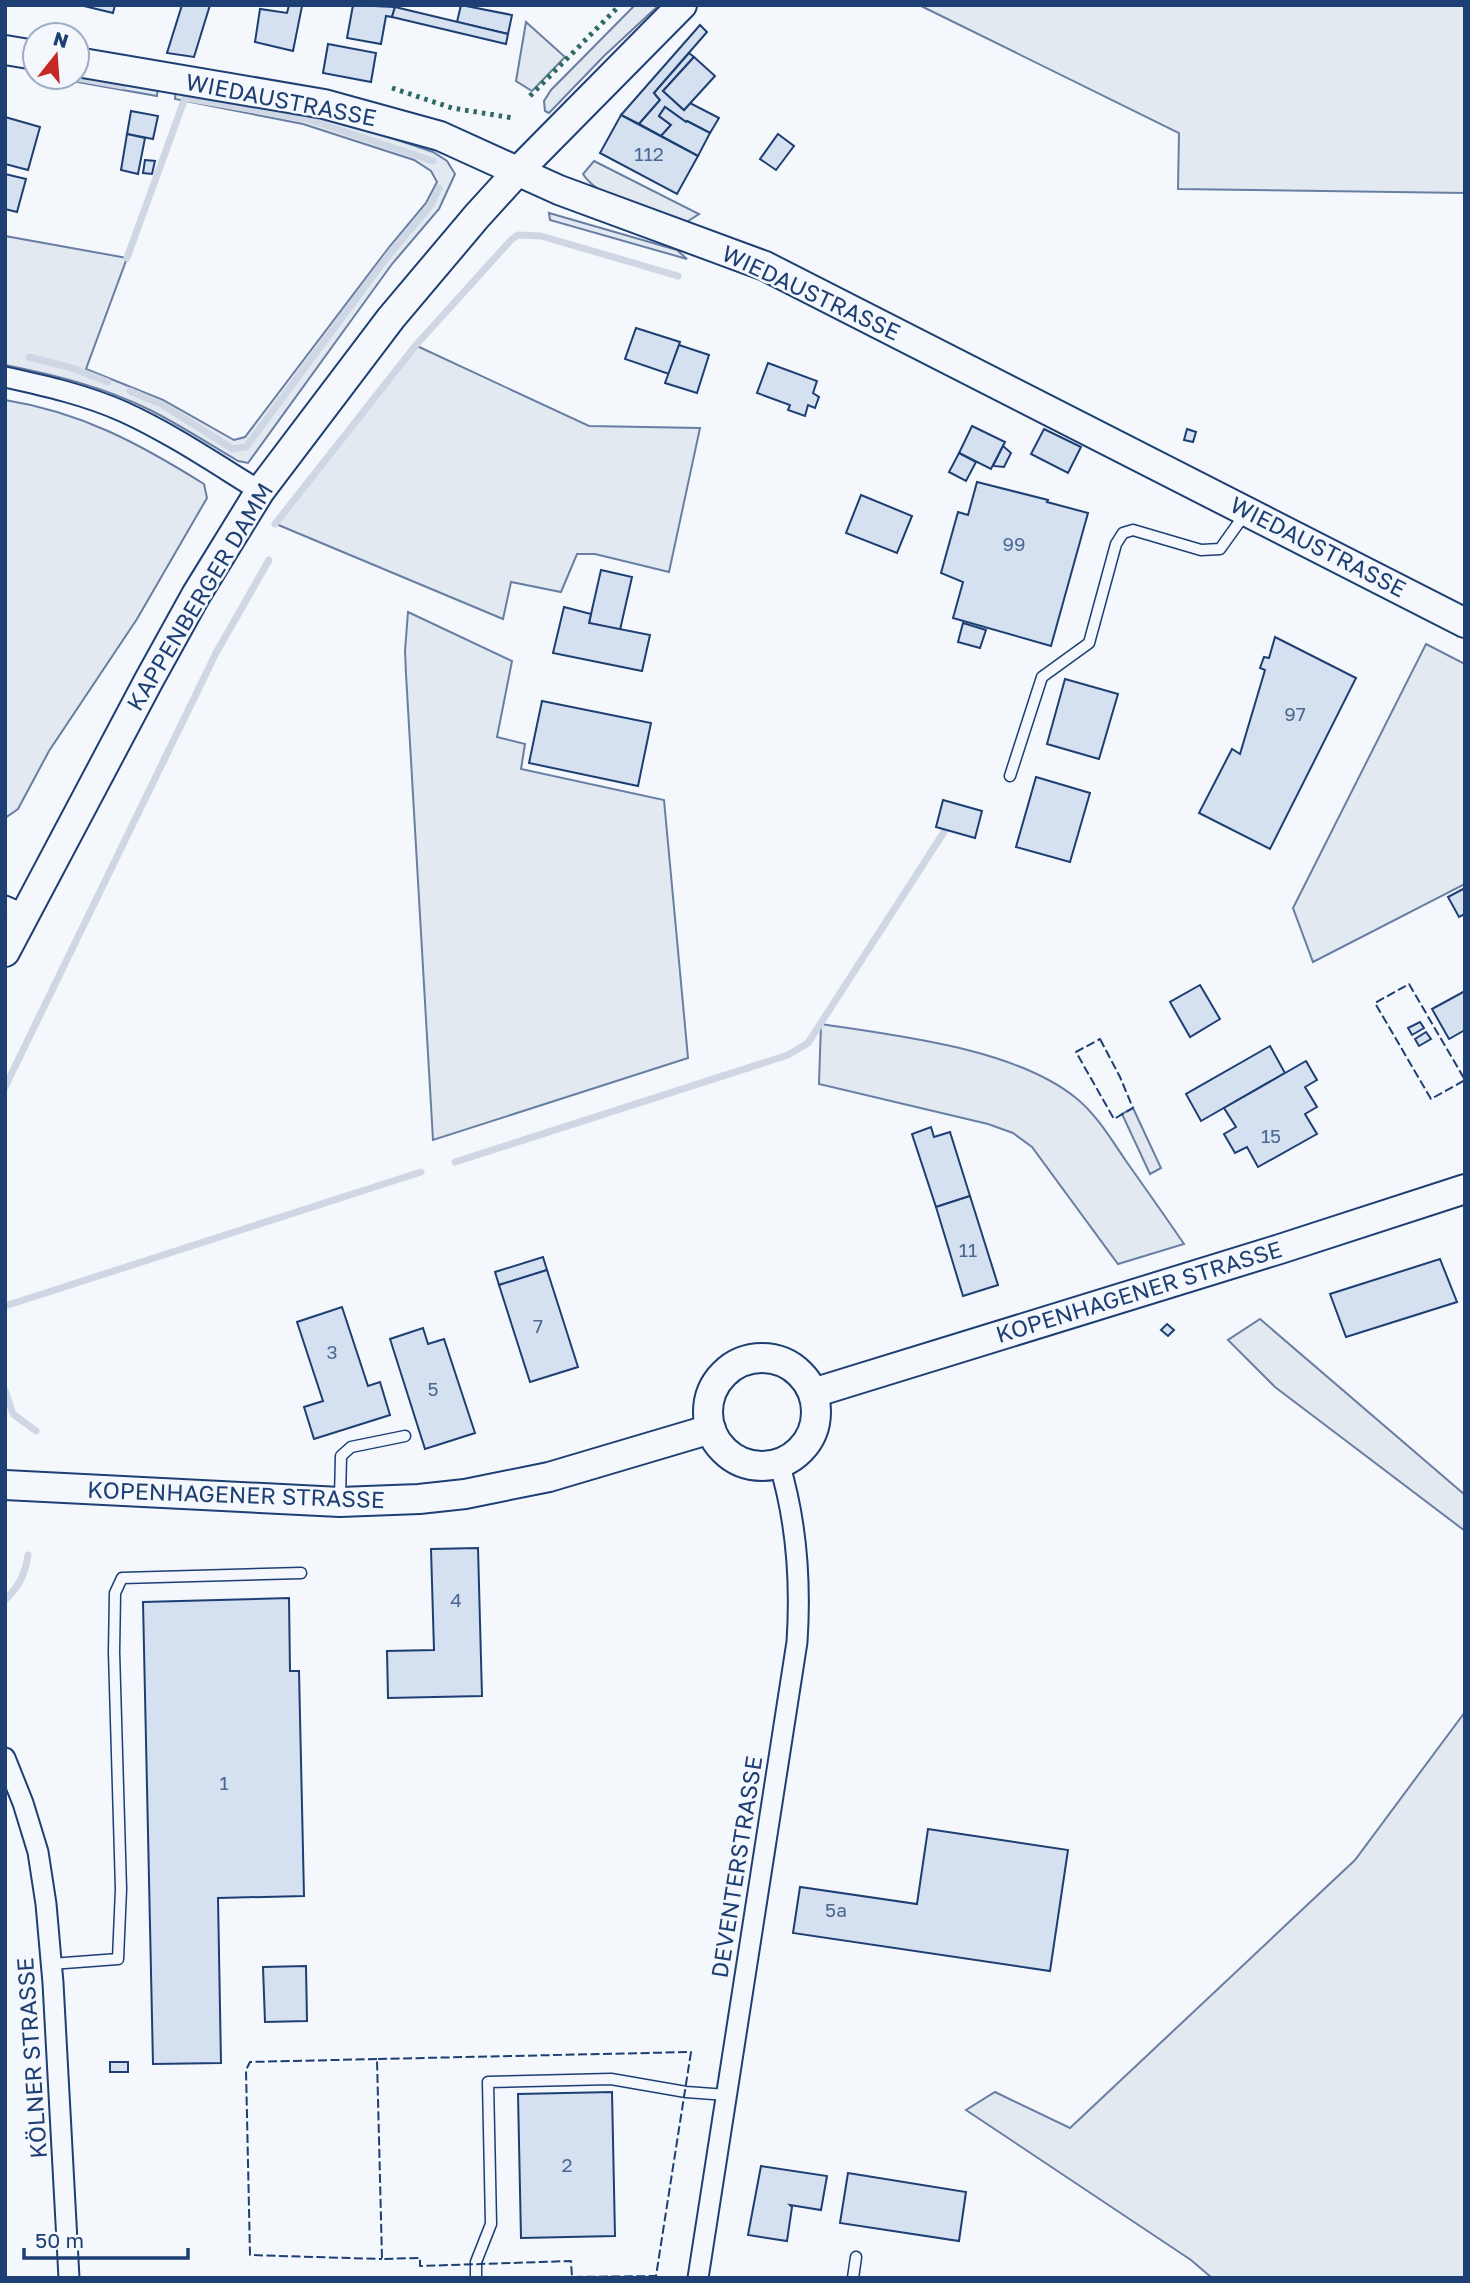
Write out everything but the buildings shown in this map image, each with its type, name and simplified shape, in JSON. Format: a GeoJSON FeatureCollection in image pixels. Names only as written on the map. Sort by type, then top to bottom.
{"type":"FeatureCollection","features":[{"type":"Feature","properties":{"kind":"main road","name":"KAPPENBERGER DAMM"},"geometry":{"type":"LineString","coordinates":[[5,952],[15,910],[196,595],[260,491],[391,318],[477,216],[517,171],[682,5]]}},
{"type":"Feature","properties":{"kind":"main road","name":"WIEDAUSTRASSE"},"geometry":{"type":"LineString","coordinates":[[91,64],[324,104],[440,136],[559,190],[765,266],[1465,623]]}},
{"type":"Feature","properties":{"kind":"main road","name":"KOPENHAGENER STRASSE"},"geometry":{"type":"LineString","coordinates":[[813,1393],[1370,1221],[1465,1189]]}},
{"type":"Feature","properties":{"kind":"main road"},"geometry":{"type":"LineString","coordinates":[[753,1358],[771,1358],[786,1363],[799,1372],[813,1393],[816,1418],[812,1434],[792,1457],[779,1463],[761,1466],[744,1463],[729,1455],[717,1443],[711,1429],[708,1409],[712,1391],[722,1376],[736,1364],[753,1358]]}},
{"type":"Feature","properties":{"kind":"main road","name":"KOPENHAGENER STRASSE"},"geometry":{"type":"LineString","coordinates":[[5,1485],[340,1502],[419,1499],[504,1487],[569,1472],[711,1429]]}},
{"type":"Feature","properties":{"kind":"street"},"geometry":{"type":"LineString","coordinates":[[5,377],[63,390],[124,412],[184,444],[260,491]]}},
{"type":"Feature","properties":{"kind":"street","name":"DEVENTERSTRASSE"},"geometry":{"type":"LineString","coordinates":[[701,2277],[797,1642],[799,1606],[796,1536],[779,1463]]}},
{"type":"Feature","properties":{"kind":"street","name":"KÖLNER STRASSE"},"geometry":{"type":"LineString","coordinates":[[5,1758],[38,1852],[51,1964],[69,2278]]}},
{"type":"Feature","properties":{"kind":"lane"},"geometry":{"type":"LineString","coordinates":[[1010,776],[1042,677],[1089,643],[1116,544],[1123,533],[1133,530],[1201,550],[1220,549],[1248,511]]}},
{"type":"Feature","properties":{"kind":"lane"},"geometry":{"type":"LineString","coordinates":[[340,1502],[341,1456],[351,1447],[405,1436]]}},
{"type":"Feature","properties":{"kind":"lane"},"geometry":{"type":"LineString","coordinates":[[51,1964],[118,1959],[121,1889],[114,1652],[115,1593],[122,1578],[302,1573]]}},
{"type":"Feature","properties":{"kind":"lane"},"geometry":{"type":"LineString","coordinates":[[476,2278],[476,2262],[491,2224],[488,2082],[611,2079],[686,2092],[727,2095]]}},
{"type":"Feature","properties":{"kind":"lane"},"geometry":{"type":"LineString","coordinates":[[853,2278],[856,2257]]}},
{"type":"Feature","properties":{"kind":"shaded area"},"geometry":{"type":"Polygon","coordinates":[[[635,5],[659,5],[604,56],[549,113],[545,111],[544,101],[551,90],[635,5]]]}},
{"type":"Feature","properties":{"kind":"shaded area"},"geometry":{"type":"Polygon","coordinates":[[[919,5],[1465,5],[1465,193],[1178,189],[1179,133],[919,5]]]}},
{"type":"Feature","properties":{"kind":"shaded area"},"geometry":{"type":"Polygon","coordinates":[[[526,22],[565,57],[532,91],[516,81],[526,22]]]}},
{"type":"Feature","properties":{"kind":"shaded area"},"geometry":{"type":"Polygon","coordinates":[[[91,74],[158,86],[157,96],[91,84],[91,74]]]}},
{"type":"Feature","properties":{"kind":"shaded area"},"geometry":{"type":"Polygon","coordinates":[[[176,89],[339,120],[433,152],[447,161],[455,174],[439,209],[392,264],[248,463],[238,461],[133,402],[97,388],[5,365],[5,236],[127,258],[86,369],[163,400],[234,440],[245,437],[390,246],[426,203],[437,182],[431,171],[414,160],[303,124],[175,99],[176,89]]]}},
{"type":"Feature","properties":{"kind":"shaded area"},"geometry":{"type":"Polygon","coordinates":[[[594,161],[699,214],[685,223],[615,199],[602,192],[583,174],[594,161]]]}},
{"type":"Feature","properties":{"kind":"shaded area"},"geometry":{"type":"Polygon","coordinates":[[[549,213],[677,250],[687,259],[550,220],[549,213]]]}},
{"type":"Feature","properties":{"kind":"shaded area"},"geometry":{"type":"Polygon","coordinates":[[[417,346],[589,426],[700,428],[669,572],[595,554],[577,554],[561,592],[511,582],[503,619],[276,524],[417,346]]]}},
{"type":"Feature","properties":{"kind":"shaded area"},"geometry":{"type":"Polygon","coordinates":[[[5,400],[33,405],[84,421],[133,443],[204,484],[207,498],[137,619],[49,751],[18,809],[5,818],[5,400]]]}},
{"type":"Feature","properties":{"kind":"shaded area"},"geometry":{"type":"Polygon","coordinates":[[[408,612],[512,661],[497,737],[525,744],[521,769],[664,800],[688,1058],[433,1140],[406,674],[408,612]]]}},
{"type":"Feature","properties":{"kind":"shaded area"},"geometry":{"type":"Polygon","coordinates":[[[1426,644],[1465,664],[1465,884],[1313,962],[1293,908],[1426,644]]]}},
{"type":"Feature","properties":{"kind":"shaded area"},"geometry":{"type":"Polygon","coordinates":[[[821,1024],[954,1047],[1021,1067],[1050,1081],[1076,1098],[1097,1119],[1184,1244],[1118,1264],[1032,1147],[1013,1133],[988,1124],[819,1084],[821,1024]]]}},
{"type":"Feature","properties":{"kind":"shaded area"},"geometry":{"type":"Polygon","coordinates":[[[1133,1108],[1161,1168],[1150,1174],[1122,1114],[1133,1108]]]}},
{"type":"Feature","properties":{"kind":"shaded area"},"geometry":{"type":"Polygon","coordinates":[[[1260,1319],[1465,1495],[1465,1531],[1275,1387],[1228,1340],[1260,1319]]]}},
{"type":"Feature","properties":{"kind":"shaded area"},"geometry":{"type":"Polygon","coordinates":[[[1465,1712],[1465,2278],[1212,2278],[1191,2260],[966,2110],[995,2092],[1070,2128],[1355,1860],[1465,1712]]]}},
{"type":"Feature","properties":{"kind":"waterway"},"geometry":{"type":"LineString","coordinates":[[91,80],[123,86]]}},
{"type":"Feature","properties":{"kind":"waterway"},"geometry":{"type":"LineString","coordinates":[[127,258],[185,98],[307,119],[433,161]]}},
{"type":"Feature","properties":{"kind":"waterway"},"geometry":{"type":"LineString","coordinates":[[130,391],[161,404],[233,449],[246,447],[387,257],[431,205],[439,188]]}},
{"type":"Feature","properties":{"kind":"waterway"},"geometry":{"type":"LineString","coordinates":[[275,524],[416,345],[518,235],[541,236],[678,276]]}},
{"type":"Feature","properties":{"kind":"waterway"},"geometry":{"type":"LineString","coordinates":[[29,357],[72,368],[108,382]]}},
{"type":"Feature","properties":{"kind":"waterway"},"geometry":{"type":"LineString","coordinates":[[5,1087],[216,653],[269,560]]}},
{"type":"Feature","properties":{"kind":"waterway"},"geometry":{"type":"LineString","coordinates":[[455,1162],[788,1055],[808,1043],[944,832]]}},
{"type":"Feature","properties":{"kind":"waterway"},"geometry":{"type":"LineString","coordinates":[[5,1306],[421,1172]]}},
{"type":"Feature","properties":{"kind":"waterway"},"geometry":{"type":"LineString","coordinates":[[5,1390],[13,1414],[36,1431]]}},
{"type":"Feature","properties":{"kind":"waterway"},"geometry":{"type":"LineString","coordinates":[[6,1599],[21,1579],[28,1555]]}},
{"type":"Feature","properties":{"kind":"hedge"},"geometry":{"type":"LineString","coordinates":[[530,96],[620,5]]}},
{"type":"Feature","properties":{"kind":"hedge"},"geometry":{"type":"LineString","coordinates":[[392,88],[452,108],[513,118]]}},
{"type":"Feature","properties":{"kind":"fence"},"geometry":{"type":"LineString","coordinates":[[1409,984],[1465,1080],[1431,1099],[1375,1003],[1409,984]]}},
{"type":"Feature","properties":{"kind":"fence"},"geometry":{"type":"LineString","coordinates":[[1100,1039],[1133,1108],[1114,1119],[1076,1052],[1100,1039]]}},
{"type":"Feature","properties":{"kind":"fence"},"geometry":{"type":"LineString","coordinates":[[691,2052],[656,2276],[572,2277],[571,2261],[420,2266],[420,2258],[382,2259],[377,2059],[691,2052]]}},
{"type":"Feature","properties":{"kind":"fence"},"geometry":{"type":"LineString","coordinates":[[377,2059],[250,2062],[246,2070],[250,2255],[382,2259]]}}]}
